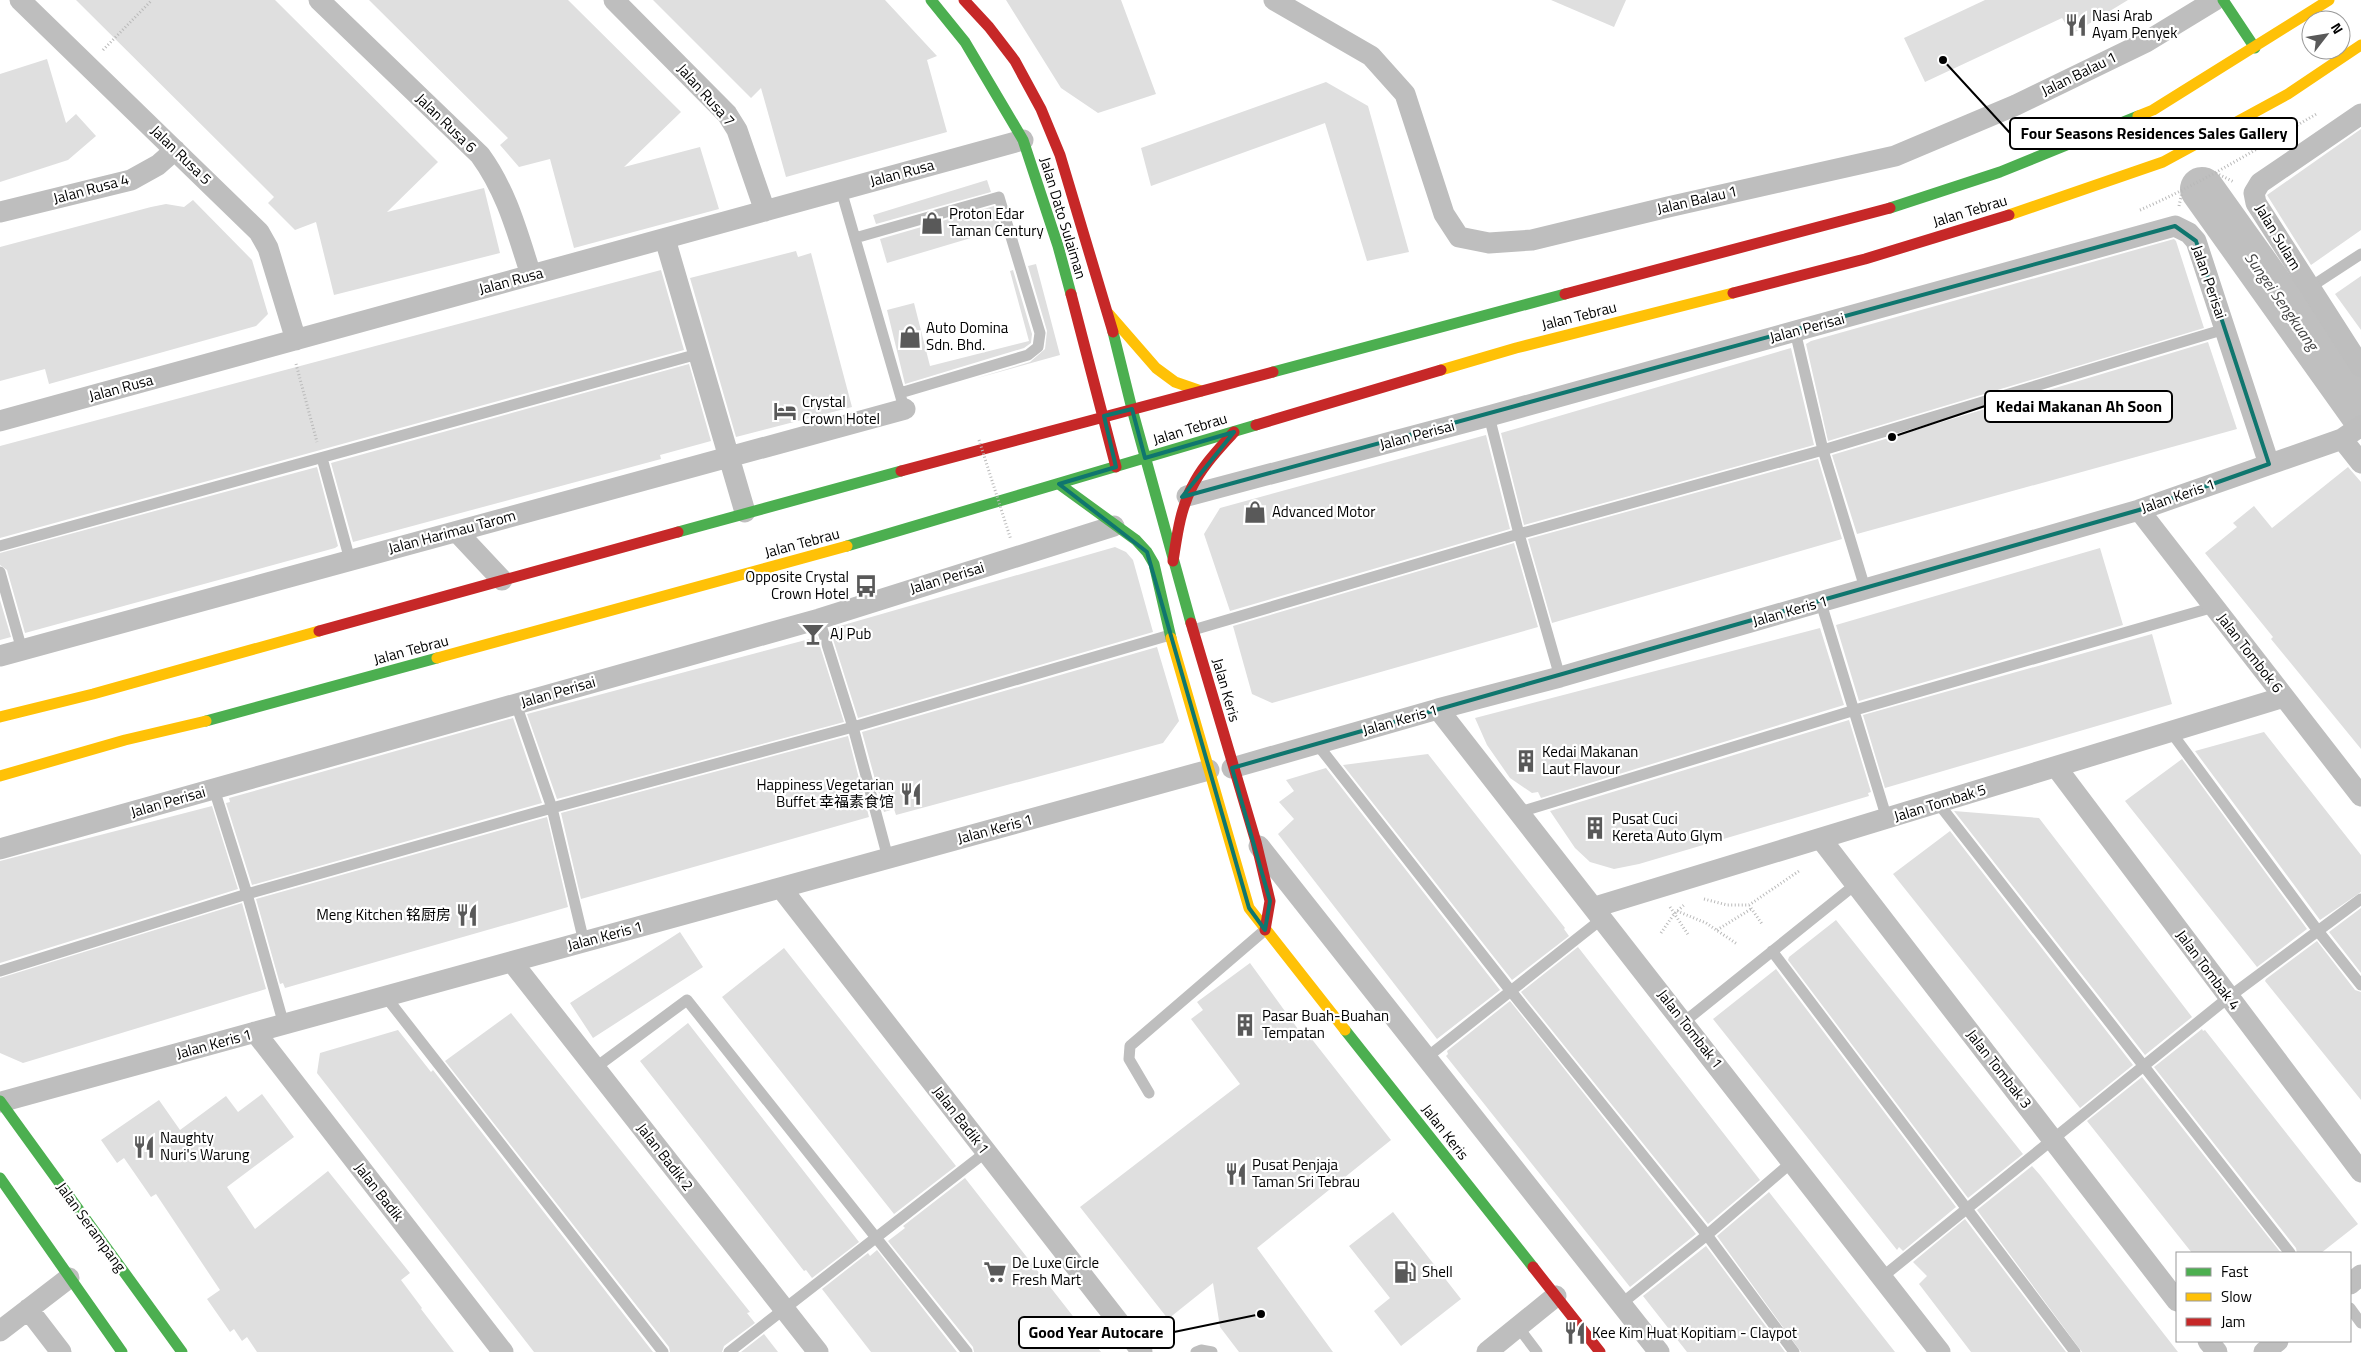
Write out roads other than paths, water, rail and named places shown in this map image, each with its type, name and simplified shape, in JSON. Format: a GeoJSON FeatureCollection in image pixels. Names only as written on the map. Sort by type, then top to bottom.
{"type":"FeatureCollection","features":[{"type":"Feature","properties":{"kind":"main road","name":"Jalan Dato Sulaiman"},"geometry":{"type":"LineString","coordinates":[[931,0],[965,42],[1023,140],[1058,246],[1116,467]]}},
{"type":"Feature","properties":{"kind":"main road","name":"Jalan Dato Sulaiman"},"geometry":{"type":"LineString","coordinates":[[964,0],[989,27],[1015,60],[1041,109],[1060,155],[1109,314],[1145,458]]}},
{"type":"Feature","properties":{"kind":"main road"},"geometry":{"type":"LineString","coordinates":[[2223,0],[2255,48]]}},
{"type":"Feature","properties":{"kind":"main road","name":"Jalan Tebrau"},"geometry":{"type":"LineString","coordinates":[[0,717],[93,694],[745,512],[1879,212],[2000,172],[2153,110],[2329,0]]}},
{"type":"Feature","properties":{"kind":"main road","name":"Jalan Tebrau"},"geometry":{"type":"LineString","coordinates":[[0,776],[126,740],[202,722],[866,541],[1516,348],[1865,259],[2036,207],[2163,162],[2288,94],[2361,45]]}},
{"type":"Feature","properties":{"kind":"main road"},"geometry":{"type":"LineString","coordinates":[[1109,314],[1142,355],[1157,370],[1176,382],[1201,390]]}},
{"type":"Feature","properties":{"kind":"main road"},"geometry":{"type":"LineString","coordinates":[[1173,561],[1187,496],[1199,475],[1234,432]]}},
{"type":"Feature","properties":{"kind":"main road","name":"Jalan Keris"},"geometry":{"type":"LineString","coordinates":[[1145,458],[1232,768],[1256,842],[1270,901],[1265,930]]}},
{"type":"Feature","properties":{"kind":"main road","name":"Jalan Keris"},"geometry":{"type":"LineString","coordinates":[[1059,484],[1114,526],[1136,540],[1147,552],[1154,564],[1170,636],[1249,908],[1600,1352]]}},
{"type":"Feature","properties":{"kind":"main road"},"geometry":{"type":"LineString","coordinates":[[0,725],[93,694]]}},
{"type":"Feature","properties":{"kind":"main road","name":"Jalan Serampang"},"geometry":{"type":"LineString","coordinates":[[0,1102],[182,1352]]}},
{"type":"Feature","properties":{"kind":"main road"},"geometry":{"type":"LineString","coordinates":[[0,1178],[122,1352]]}},
{"type":"Feature","properties":{"kind":"street","name":"Jalan Rusa 5"},"geometry":{"type":"LineString","coordinates":[[20,0],[259,232],[268,248],[293,340]]}},
{"type":"Feature","properties":{"kind":"street","name":"Jalan Rusa 6"},"geometry":{"type":"LineString","coordinates":[[319,0],[480,155],[505,196],[531,275]]}},
{"type":"Feature","properties":{"kind":"street","name":"Jalan Rusa 7"},"geometry":{"type":"LineString","coordinates":[[614,0],[727,114],[737,130],[765,211]]}},
{"type":"Feature","properties":{"kind":"street","name":"Jalan Balau 1"},"geometry":{"type":"LineString","coordinates":[[1274,0],[1371,56],[1405,94],[1444,214],[1459,237],[1489,243],[1532,240],[1895,156],[2016,105],[2146,42],[2215,0]]}},
{"type":"Feature","properties":{"kind":"street","name":"Jalan Sulam"},"geometry":{"type":"LineString","coordinates":[[2361,114],[2260,183],[2254,193],[2256,203],[2361,367]]}},
{"type":"Feature","properties":{"kind":"street","name":"Jalan Rusa"},"geometry":{"type":"LineString","coordinates":[[0,421],[1023,140]]}},
{"type":"Feature","properties":{"kind":"street","name":"Jalan Rusa 4"},"geometry":{"type":"LineString","coordinates":[[0,212],[131,180],[158,164],[175,150]]}},
{"type":"Feature","properties":{"kind":"street","name":"Jalan Perisai"},"geometry":{"type":"LineString","coordinates":[[1187,496],[1489,416],[2175,226],[2189,233],[2196,241],[2269,464]]}},
{"type":"Feature","properties":{"kind":"street"},"geometry":{"type":"LineString","coordinates":[[665,238],[745,512]]}},
{"type":"Feature","properties":{"kind":"street","name":"Jalan Harimau Tarom"},"geometry":{"type":"LineString","coordinates":[[0,656],[728,456],[902,401]]}},
{"type":"Feature","properties":{"kind":"street"},"geometry":{"type":"LineString","coordinates":[[2352,432],[2361,464]]}},
{"type":"Feature","properties":{"kind":"street","name":"Jalan Keris 1"},"geometry":{"type":"LineString","coordinates":[[1232,768],[1821,603],[1865,588],[2139,510],[2269,464],[2352,432]]}},
{"type":"Feature","properties":{"kind":"street","name":"Jalan Tombok 6"},"geometry":{"type":"LineString","coordinates":[[2139,510],[2361,796]]}},
{"type":"Feature","properties":{"kind":"street","name":"Jalan Perisai"},"geometry":{"type":"LineString","coordinates":[[0,849],[819,619],[1114,526]]}},
{"type":"Feature","properties":{"kind":"street"},"geometry":{"type":"LineString","coordinates":[[457,532],[502,580]]}},
{"type":"Feature","properties":{"kind":"street","name":"Jalan Tombak 5"},"geometry":{"type":"LineString","coordinates":[[1599,912],[1658,888],[2284,697]]}},
{"type":"Feature","properties":{"kind":"street","name":"Jalan Tombak 1"},"geometry":{"type":"LineString","coordinates":[[1438,709],[1599,912],[1940,1352]]}},
{"type":"Feature","properties":{"kind":"street","name":"Jalan Tombak 4"},"geometry":{"type":"LineString","coordinates":[[2056,767],[2361,1172]]}},
{"type":"Feature","properties":{"kind":"street","name":"Jalan Keris 1"},"geometry":{"type":"LineString","coordinates":[[0,1102],[1208,770]]}},
{"type":"Feature","properties":{"kind":"street","name":"Jalan Tombak 3"},"geometry":{"type":"LineString","coordinates":[[1821,839],[2176,1300]]}},
{"type":"Feature","properties":{"kind":"street"},"geometry":{"type":"LineString","coordinates":[[1256,842],[1660,1352]]}},
{"type":"Feature","properties":{"kind":"street","name":"Jalan Badik 1"},"geometry":{"type":"LineString","coordinates":[[781,888],[1142,1352]]}},
{"type":"Feature","properties":{"kind":"street","name":"Jalan Badik 2"},"geometry":{"type":"LineString","coordinates":[[512,962],[818,1352]]}},
{"type":"Feature","properties":{"kind":"street","name":"Jalan Badik"},"geometry":{"type":"LineString","coordinates":[[255,1032],[503,1352]]}},
{"type":"Feature","properties":{"kind":"street"},"geometry":{"type":"LineString","coordinates":[[2351,1283],[2361,1275]]}},
{"type":"Feature","properties":{"kind":"street"},"geometry":{"type":"LineString","coordinates":[[0,1331],[69,1278]]}},
{"type":"Feature","properties":{"kind":"street"},"geometry":{"type":"LineString","coordinates":[[1487,1352],[1556,1296]]}},
{"type":"Feature","properties":{"kind":"street"},"geometry":{"type":"LineString","coordinates":[[28,1310],[57,1350]]}},
{"type":"Feature","properties":{"kind":"street"},"geometry":{"type":"LineString","coordinates":[[2209,1342],[2217,1352]]}},
{"type":"Feature","properties":{"kind":"street"},"geometry":{"type":"LineString","coordinates":[[2264,1352],[2277,1342]]}},
{"type":"Feature","properties":{"kind":"lane"},"geometry":{"type":"LineString","coordinates":[[841,190],[902,401],[1028,356],[1038,347],[1040,333],[999,197],[855,238]]}},
{"type":"Feature","properties":{"kind":"lane"},"geometry":{"type":"LineString","coordinates":[[2309,288],[2361,254]]}},
{"type":"Feature","properties":{"kind":"lane"},"geometry":{"type":"LineString","coordinates":[[1193,630],[1519,534],[1823,450],[2225,329]]}},
{"type":"Feature","properties":{"kind":"lane"},"geometry":{"type":"LineString","coordinates":[[1795,331],[1823,450],[1865,588]]}},
{"type":"Feature","properties":{"kind":"lane"},"geometry":{"type":"LineString","coordinates":[[0,546],[698,354]]}},
{"type":"Feature","properties":{"kind":"lane"},"geometry":{"type":"LineString","coordinates":[[1489,416],[1519,534],[1560,677]]}},
{"type":"Feature","properties":{"kind":"lane"},"geometry":{"type":"LineString","coordinates":[[322,458],[350,560]]}},
{"type":"Feature","properties":{"kind":"lane"},"geometry":{"type":"LineString","coordinates":[[0,572],[22,650]]}},
{"type":"Feature","properties":{"kind":"lane"},"geometry":{"type":"LineString","coordinates":[[1821,603],[1887,819]]}},
{"type":"Feature","properties":{"kind":"lane"},"geometry":{"type":"LineString","coordinates":[[1520,812],[1855,710],[2214,607]]}},
{"type":"Feature","properties":{"kind":"lane"},"geometry":{"type":"LineString","coordinates":[[819,619],[853,727],[888,858]]}},
{"type":"Feature","properties":{"kind":"lane"},"geometry":{"type":"LineString","coordinates":[[0,971],[247,894],[552,808],[853,727],[1170,636]]}},
{"type":"Feature","properties":{"kind":"lane"},"geometry":{"type":"LineString","coordinates":[[516,704],[552,808],[584,942]]}},
{"type":"Feature","properties":{"kind":"lane"},"geometry":{"type":"LineString","coordinates":[[2171,732],[2318,931],[2361,985]]}},
{"type":"Feature","properties":{"kind":"lane"},"geometry":{"type":"LineString","coordinates":[[1318,744],[1510,990],[1707,1235],[1794,1352]]}},
{"type":"Feature","properties":{"kind":"lane"},"geometry":{"type":"LineString","coordinates":[[214,789],[247,894],[284,1024]]}},
{"type":"Feature","properties":{"kind":"lane"},"geometry":{"type":"LineString","coordinates":[[1938,803],[2289,1252]]}},
{"type":"Feature","properties":{"kind":"lane"},"geometry":{"type":"LineString","coordinates":[[1684,1022],[1856,884]]}},
{"type":"Feature","properties":{"kind":"lane"},"geometry":{"type":"LineString","coordinates":[[1882,1278],[2229,997],[2361,899]]}},
{"type":"Feature","properties":{"kind":"lane"},"geometry":{"type":"LineString","coordinates":[[1426,1058],[1510,990],[1599,912]]}},
{"type":"Feature","properties":{"kind":"lane"},"geometry":{"type":"LineString","coordinates":[[1149,1093],[1128,1059],[1130,1046],[1265,930]]}},
{"type":"Feature","properties":{"kind":"lane"},"geometry":{"type":"LineString","coordinates":[[1772,951],[2075,1352]]}},
{"type":"Feature","properties":{"kind":"lane"},"geometry":{"type":"LineString","coordinates":[[386,997],[663,1352]]}},
{"type":"Feature","properties":{"kind":"lane"},"geometry":{"type":"LineString","coordinates":[[595,1068],[687,1000],[967,1352]]}},
{"type":"Feature","properties":{"kind":"lane"},"geometry":{"type":"LineString","coordinates":[[729,1352],[986,1152]]}},
{"type":"Feature","properties":{"kind":"lane"},"geometry":{"type":"LineString","coordinates":[[1622,1304],[1707,1235],[1793,1161]]}},
{"type":"Feature","properties":{"kind":"lane"},"geometry":{"type":"LineString","coordinates":[[2351,1309],[2361,1323]]}},
{"type":"Feature","properties":{"kind":"lane"},"geometry":{"type":"LineString","coordinates":[[1518,1327],[1537,1352]]}},
{"type":"Feature","properties":{"kind":"lane"},"geometry":{"type":"LineString","coordinates":[[1196,1352],[1201,1350],[1212,1352]]}},
{"type":"Feature","properties":{"kind":"waterway","name":"Sungei Sengkuang"},"geometry":{"type":"LineString","coordinates":[[2202,189],[2361,412]]}},
{"type":"Feature","properties":{"kind":"place","name":"Nasi Arab Ayam Penyek"},"geometry":{"type":"Point","coordinates":[2076,25]}},
{"type":"Feature","properties":{"kind":"place","name":"Four Seasons Residences Sales Gallery"},"geometry":{"type":"Point","coordinates":[1943,60]}},
{"type":"Feature","properties":{"kind":"place","name":"Proton Edar Taman Century"},"geometry":{"type":"Point","coordinates":[932,223]}},
{"type":"Feature","properties":{"kind":"place","name":"Auto Domina Sdn. Bhd."},"geometry":{"type":"Point","coordinates":[910,337]}},
{"type":"Feature","properties":{"kind":"place","name":"Crystal Crown Hotel"},"geometry":{"type":"Point","coordinates":[785,411]}},
{"type":"Feature","properties":{"kind":"place","name":"Kedai Makanan Ah Soon"},"geometry":{"type":"Point","coordinates":[1892,437]}},
{"type":"Feature","properties":{"kind":"place","name":"Advanced Motor"},"geometry":{"type":"Point","coordinates":[1255,512]}},
{"type":"Feature","properties":{"kind":"place","name":"Opposite Crystal Crown Hotel"},"geometry":{"type":"Point","coordinates":[866,586]}},
{"type":"Feature","properties":{"kind":"place","name":"AJ Pub"},"geometry":{"type":"Point","coordinates":[813,634]}},
{"type":"Feature","properties":{"kind":"place","name":"Kedai Makanan Laut Flavour"},"geometry":{"type":"Point","coordinates":[1526,761]}},
{"type":"Feature","properties":{"kind":"place","name":"Happiness Vegetarian Buffet 幸福素食馆"},"geometry":{"type":"Point","coordinates":[911,794]}},
{"type":"Feature","properties":{"kind":"place","name":"Pusat Cuci Kereta Auto Glym"},"geometry":{"type":"Point","coordinates":[1595,828]}},
{"type":"Feature","properties":{"kind":"place","name":"Meng Kitchen 铭厨房"},"geometry":{"type":"Point","coordinates":[467,915]}},
{"type":"Feature","properties":{"kind":"place","name":"Pasar Buah-Buahan Tempatan"},"geometry":{"type":"Point","coordinates":[1245,1025]}},
{"type":"Feature","properties":{"kind":"place","name":"Naughty Nuri's Warung"},"geometry":{"type":"Point","coordinates":[144,1147]}},
{"type":"Feature","properties":{"kind":"place","name":"Pusat Penjaja Taman Sri Tebrau"},"geometry":{"type":"Point","coordinates":[1236,1174]}},
{"type":"Feature","properties":{"kind":"place","name":"De Luxe Circle Fresh Mart"},"geometry":{"type":"Point","coordinates":[995,1272]}},
{"type":"Feature","properties":{"kind":"place","name":"Shell"},"geometry":{"type":"Point","coordinates":[1405,1272]}},
{"type":"Feature","properties":{"kind":"place","name":"Good Year Autocare"},"geometry":{"type":"Point","coordinates":[1261,1314]}},
{"type":"Feature","properties":{"kind":"place","name":"Kee Kim Huat Kopitiam - Claypot"},"geometry":{"type":"Point","coordinates":[1575,1333]}}]}
